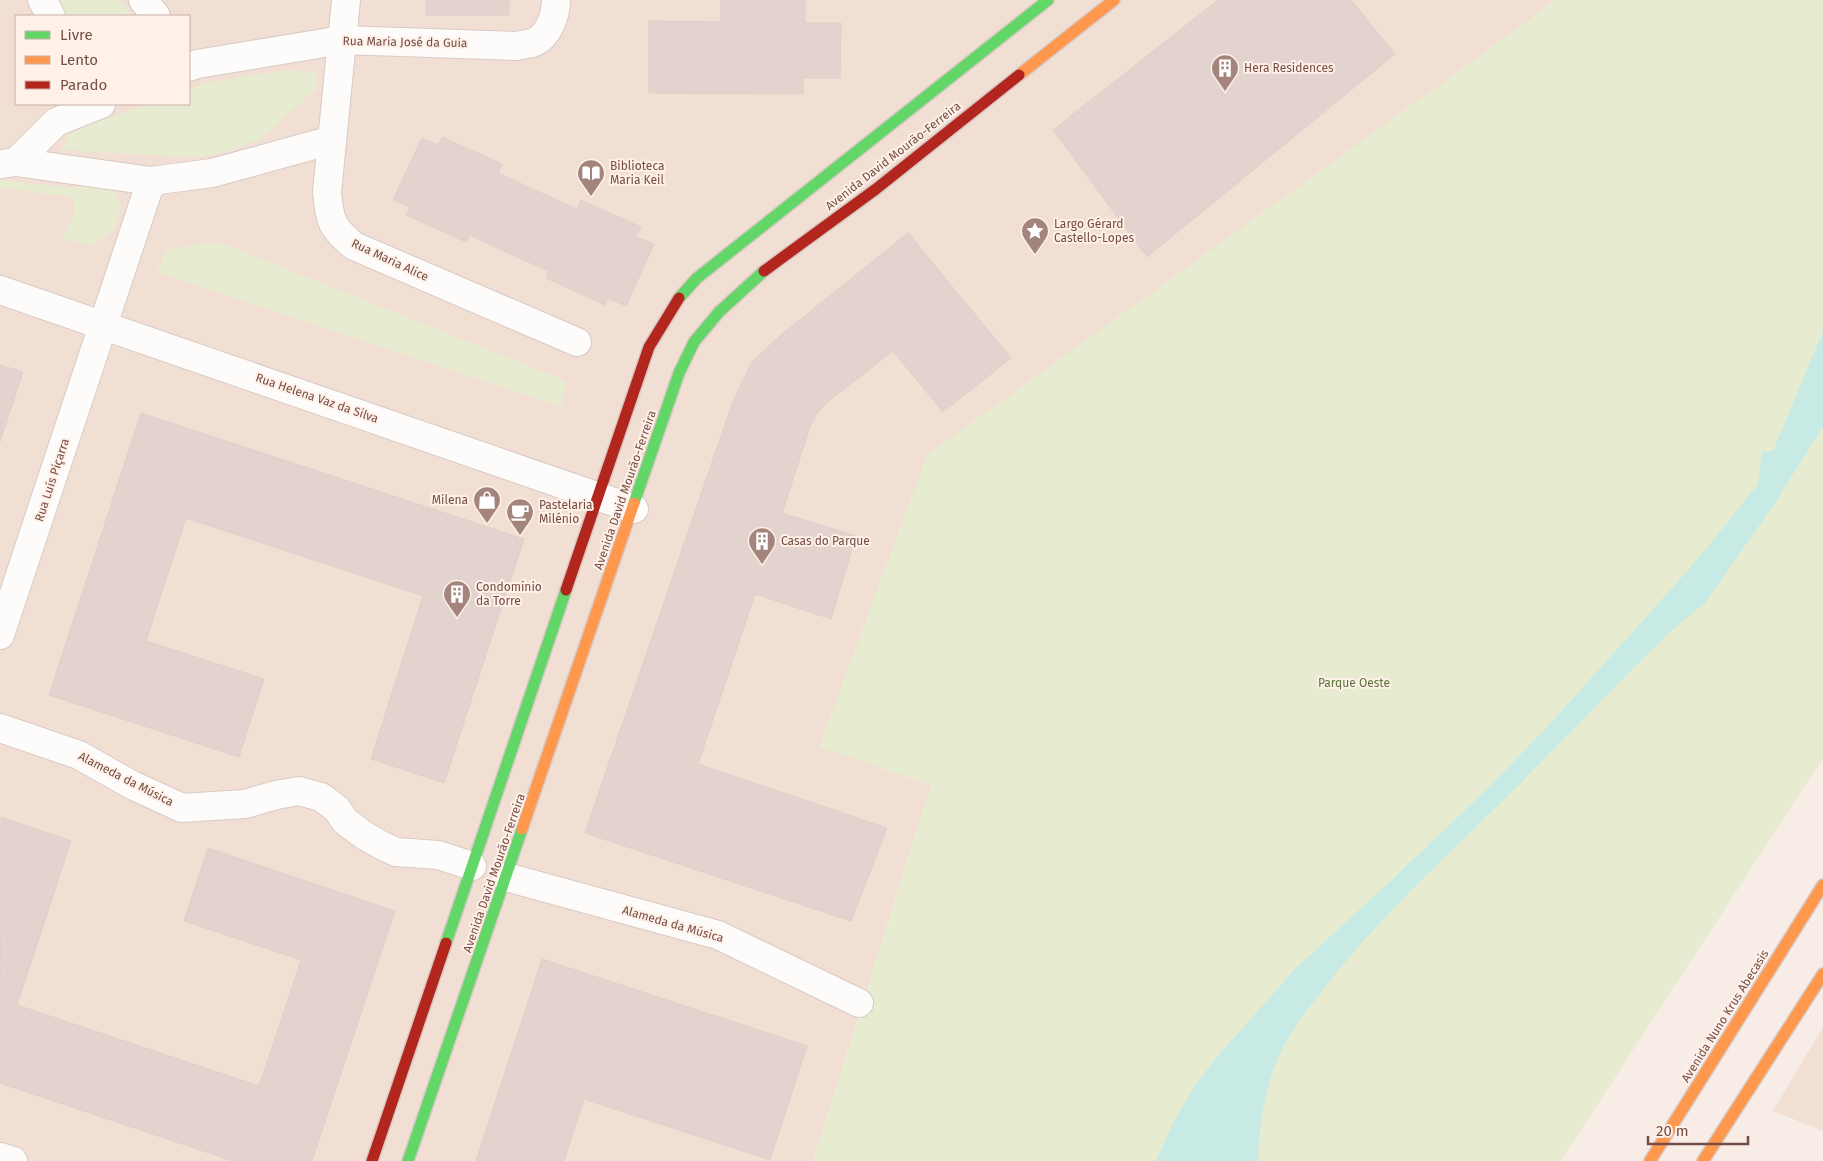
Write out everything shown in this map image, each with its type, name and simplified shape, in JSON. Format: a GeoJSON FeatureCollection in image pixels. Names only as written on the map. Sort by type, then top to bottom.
{"type":"FeatureCollection","features":[{"type":"Feature","properties":{"kind":"street"},"geometry":{"type":"LineString","coordinates":[[42,0],[50,15]]}},
{"type":"Feature","properties":{"kind":"street"},"geometry":{"type":"LineString","coordinates":[[143,0],[155,15]]}},
{"type":"Feature","properties":{"kind":"street","name":"Rua Maria Alice"},"geometry":{"type":"LineString","coordinates":[[346,0],[327,192],[329,215],[338,232],[354,246],[577,342]]}},
{"type":"Feature","properties":{"kind":"street","name":"Rua Maria José da Guia"},"geometry":{"type":"LineString","coordinates":[[191,62],[342,40],[516,46],[534,42],[547,32],[556,8],[556,0]]}},
{"type":"Feature","properties":{"kind":"street","name":"Avenida David Mourão-Ferreira"},"geometry":{"type":"LineString","coordinates":[[372,1161],[649,348],[677,301],[697,278],[1048,0]]}},
{"type":"Feature","properties":{"kind":"street","name":"Avenida David Mourão-Ferreira"},"geometry":{"type":"LineString","coordinates":[[408,1161],[634,509],[679,373],[699,334],[732,297],[811,235],[874,190],[1114,0]]}},
{"type":"Feature","properties":{"kind":"street"},"geometry":{"type":"LineString","coordinates":[[8,163],[58,113],[96,105]]}},
{"type":"Feature","properties":{"kind":"street"},"geometry":{"type":"LineString","coordinates":[[8,163],[150,181],[212,173],[332,140]]}},
{"type":"Feature","properties":{"kind":"street","name":"Rua Luís Piçarra"},"geometry":{"type":"LineString","coordinates":[[0,635],[150,181]]}},
{"type":"Feature","properties":{"kind":"street","name":"Rua Helena Vaz da Silva"},"geometry":{"type":"LineString","coordinates":[[0,290],[634,509]]}},
{"type":"Feature","properties":{"kind":"street","name":"Alameda da Música"},"geometry":{"type":"LineString","coordinates":[[0,728],[79,755],[132,785],[182,808],[245,804],[298,791],[321,797],[337,809],[345,821],[365,836],[396,852],[438,855],[472,866]]}},
{"type":"Feature","properties":{"kind":"street","name":"Alameda da Música"},"geometry":{"type":"LineString","coordinates":[[506,878],[718,935],[860,1003]]}},
{"type":"Feature","properties":{"kind":"street","name":"Avenida Nuno Krus Abecasis"},"geometry":{"type":"LineString","coordinates":[[1650,1161],[1823,885]]}},
{"type":"Feature","properties":{"kind":"street"},"geometry":{"type":"LineString","coordinates":[[1703,1161],[1823,974]]}},
{"type":"Feature","properties":{"kind":"street"},"geometry":{"type":"LineString","coordinates":[[0,1157],[13,1161]]}},
{"type":"Feature","properties":{"kind":"shaded area"},"geometry":{"type":"Polygon","coordinates":[[[0,0],[1553,0],[1532,18],[819,746],[931,785],[813,1161],[0,1161],[0,0]]]}},
{"type":"Feature","properties":{"kind":"shaded area"},"geometry":{"type":"Polygon","coordinates":[[[1823,1027],[1823,1131],[1773,1111],[1823,1027]]]}},
{"type":"Feature","properties":{"kind":"green space"},"geometry":{"type":"Polygon","coordinates":[[[43,0],[119,0],[132,15],[53,15],[43,0]]]}},
{"type":"Feature","properties":{"kind":"green space","name":"Parque Oeste"},"geometry":{"type":"Polygon","coordinates":[[[1553,0],[1823,0],[1823,758],[1561,1161],[813,1161],[931,785],[819,747],[927,455],[1532,18],[1553,0]]]}},
{"type":"Feature","properties":{"kind":"green space"},"geometry":{"type":"Polygon","coordinates":[[[287,70],[317,73],[316,89],[261,139],[220,154],[194,157],[61,150],[70,132],[146,105],[190,105],[190,89],[209,82],[287,70]]]}},
{"type":"Feature","properties":{"kind":"green space"},"geometry":{"type":"Polygon","coordinates":[[[0,180],[73,188],[92,184],[113,191],[122,206],[113,231],[92,245],[62,239],[75,214],[74,197],[0,188],[0,180]]]}},
{"type":"Feature","properties":{"kind":"green space"},"geometry":{"type":"Polygon","coordinates":[[[204,243],[224,244],[566,381],[561,406],[157,272],[166,250],[204,243]]]}},
{"type":"Feature","properties":{"kind":"water"},"geometry":{"type":"Polygon","coordinates":[[[1823,331],[1823,427],[1773,506],[1705,603],[1669,633],[1400,902],[1340,968],[1290,1035],[1275,1064],[1264,1104],[1258,1161],[1156,1161],[1173,1123],[1194,1087],[1215,1059],[1295,969],[1490,786],[1548,726],[1715,538],[1758,484],[1762,451],[1773,451],[1823,331]]]}},
{"type":"Feature","properties":{"kind":"building"},"geometry":{"type":"Polygon","coordinates":[[[426,0],[509,0],[509,15],[426,15],[426,0]]]}},
{"type":"Feature","properties":{"kind":"building"},"geometry":{"type":"Polygon","coordinates":[[[721,0],[805,0],[805,23],[841,23],[840,78],[803,78],[803,94],[649,93],[649,21],[721,22],[721,0]]]}},
{"type":"Feature","properties":{"kind":"building","name":"Hera Residences"},"geometry":{"type":"Polygon","coordinates":[[[1218,0],[1351,0],[1395,54],[1147,257],[1053,130],[1218,0]]]}},
{"type":"Feature","properties":{"kind":"building"},"geometry":{"type":"Polygon","coordinates":[[[442,137],[502,164],[498,173],[537,191],[508,253],[470,235],[466,242],[406,215],[410,207],[393,200],[422,138],[438,145],[442,137]]]}},
{"type":"Feature","properties":{"kind":"building"},"geometry":{"type":"Polygon","coordinates":[[[537,191],[577,209],[581,200],[641,227],[636,237],[654,244],[626,306],[608,298],[605,305],[546,278],[549,271],[508,253],[537,191]]]}},
{"type":"Feature","properties":{"kind":"building","name":"Casas do Parque"},"geometry":{"type":"Polygon","coordinates":[[[908,233],[1011,358],[943,412],[893,351],[830,400],[817,413],[810,427],[782,513],[856,536],[831,619],[755,594],[698,764],[887,828],[851,921],[585,833],[733,401],[752,362],[781,335],[908,233]]]}},
{"type":"Feature","properties":{"kind":"building"},"geometry":{"type":"Polygon","coordinates":[[[0,365],[23,372],[0,442],[0,365]]]}},
{"type":"Feature","properties":{"kind":"building","name":"Condomínio da Torre"},"geometry":{"type":"Polygon","coordinates":[[[141,413],[524,539],[444,783],[371,759],[423,596],[186,518],[146,641],[264,679],[239,757],[49,695],[141,413]]]}},
{"type":"Feature","properties":{"kind":"building"},"geometry":{"type":"Polygon","coordinates":[[[1,817],[71,841],[17,1005],[259,1086],[301,960],[184,921],[208,848],[395,911],[312,1161],[233,1161],[0,1083],[1,817]]]}},
{"type":"Feature","properties":{"kind":"building"},"geometry":{"type":"Polygon","coordinates":[[[542,959],[807,1046],[770,1160],[584,1099],[564,1161],[476,1161],[542,959]]]}},
{"type":"Feature","properties":{"kind":"traffic: fast"},"geometry":{"type":"LineString","coordinates":[[679,298],[697,278],[1048,0]]}},
{"type":"Feature","properties":{"kind":"traffic: fast"},"geometry":{"type":"LineString","coordinates":[[634,503],[679,373],[694,342],[719,312],[764,271]]}},
{"type":"Feature","properties":{"kind":"traffic: fast"},"geometry":{"type":"LineString","coordinates":[[446,943],[566,590]]}},
{"type":"Feature","properties":{"kind":"traffic: fast"},"geometry":{"type":"LineString","coordinates":[[408,1161],[522,829]]}},
{"type":"Feature","properties":{"kind":"traffic: slow"},"geometry":{"type":"LineString","coordinates":[[1019,75],[1114,0]]}},
{"type":"Feature","properties":{"kind":"traffic: slow"},"geometry":{"type":"LineString","coordinates":[[522,829],[634,503]]}},
{"type":"Feature","properties":{"kind":"traffic: slow"},"geometry":{"type":"LineString","coordinates":[[1650,1161],[1823,885]]}},
{"type":"Feature","properties":{"kind":"traffic: slow"},"geometry":{"type":"LineString","coordinates":[[1703,1161],[1823,974]]}},
{"type":"Feature","properties":{"kind":"traffic: jam"},"geometry":{"type":"LineString","coordinates":[[764,271],[876,189],[1019,75]]}},
{"type":"Feature","properties":{"kind":"traffic: jam"},"geometry":{"type":"LineString","coordinates":[[566,590],[649,347],[679,298]]}},
{"type":"Feature","properties":{"kind":"traffic: jam"},"geometry":{"type":"LineString","coordinates":[[372,1161],[446,943]]}},
{"type":"Feature","properties":{"kind":"place","name":"Hera Residences"},"geometry":{"type":"Point","coordinates":[1225,92]}},
{"type":"Feature","properties":{"kind":"place","name":"Biblioteca Maria Keil"},"geometry":{"type":"Point","coordinates":[591,197]}},
{"type":"Feature","properties":{"kind":"place","name":"Largo Gérard Castello-Lopes"},"geometry":{"type":"Point","coordinates":[1035,255]}},
{"type":"Feature","properties":{"kind":"place","name":"Milena"},"geometry":{"type":"Point","coordinates":[487,524]}},
{"type":"Feature","properties":{"kind":"place","name":"Pastelaria Milénio"},"geometry":{"type":"Point","coordinates":[520,536]}},
{"type":"Feature","properties":{"kind":"place","name":"Casas do Parque"},"geometry":{"type":"Point","coordinates":[762,565]}},
{"type":"Feature","properties":{"kind":"place","name":"Condomínio da Torre"},"geometry":{"type":"Point","coordinates":[457,618]}}]}
